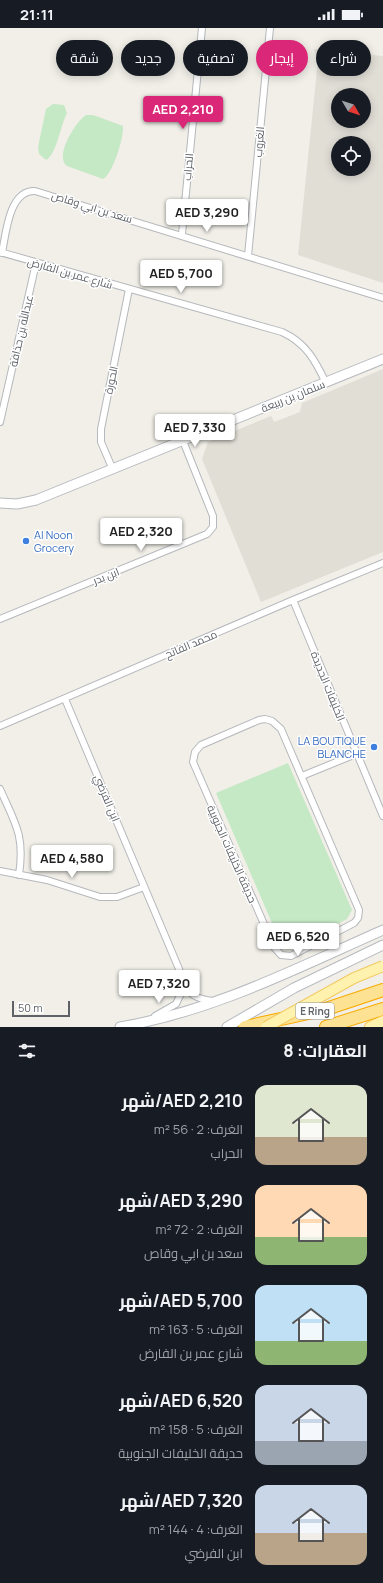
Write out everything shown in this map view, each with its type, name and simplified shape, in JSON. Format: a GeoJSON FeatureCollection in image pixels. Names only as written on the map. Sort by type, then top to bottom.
{"type":"FeatureCollection","features":[{"type":"Feature","properties":{"kind":"highway","name":"E Ring"},"geometry":{"type":"LineString","coordinates":[[245,1027],[326,1009],[383,990]]}},
{"type":"Feature","properties":{"kind":"highway","name":"E Ring"},"geometry":{"type":"LineString","coordinates":[[326,1027],[383,1009]]}},
{"type":"Feature","properties":{"kind":"main road"},"geometry":{"type":"LineString","coordinates":[[266,1027],[354,978],[383,966]]}},
{"type":"Feature","properties":{"kind":"main road"},"geometry":{"type":"LineString","coordinates":[[370,1027],[383,1021]]}},
{"type":"Feature","properties":{"kind":"street","name":"الحراب"},"geometry":{"type":"LineString","coordinates":[[182,234],[202,28]]}},
{"type":"Feature","properties":{"kind":"street","name":"الغروب"},"geometry":{"type":"LineString","coordinates":[[248,256],[270,28]]}},
{"type":"Feature","properties":{"kind":"street","name":"سعد بن ابي وقاص"},"geometry":{"type":"LineString","coordinates":[[1,253],[16,202],[22,194],[28,190],[44,192],[383,298]]}},
{"type":"Feature","properties":{"kind":"street","name":"شارع عمر بن الفارض"},"geometry":{"type":"LineString","coordinates":[[1,253],[282,332],[292,337],[310,351],[326,383]]}},
{"type":"Feature","properties":{"kind":"street","name":"عبدالله بن حذافة"},"geometry":{"type":"LineString","coordinates":[[0,422],[36,263]]}},
{"type":"Feature","properties":{"kind":"street","name":"الحورة"},"geometry":{"type":"LineString","coordinates":[[113,470],[101,442],[101,429],[129,289]]}},
{"type":"Feature","properties":{"kind":"street","name":"سلمان بن ربيعة"},"geometry":{"type":"LineString","coordinates":[[0,503],[17,504],[36,500],[383,359]]}},
{"type":"Feature","properties":{"kind":"street","name":"ابن بدر"},"geometry":{"type":"LineString","coordinates":[[0,618],[207,534],[213,527],[213,516],[183,441]]}},
{"type":"Feature","properties":{"kind":"street","name":"محمد الفاتح"},"geometry":{"type":"LineString","coordinates":[[0,726],[383,563]]}},
{"type":"Feature","properties":{"kind":"street","name":"الخليفات الجديدة"},"geometry":{"type":"LineString","coordinates":[[293,600],[356,754],[381,806],[383,816]]}},
{"type":"Feature","properties":{"kind":"street","name":"ابن الفرضي"},"geometry":{"type":"LineString","coordinates":[[65,699],[179,969],[184,987]]}},
{"type":"Feature","properties":{"kind":"street","name":"حديقة الخليفات الجنوبية"},"geometry":{"type":"LineString","coordinates":[[266,719],[272,721],[281,729],[302,776],[358,906],[360,914],[354,924],[296,954],[286,956],[277,951],[265,928],[206,793],[193,762],[193,757],[201,745],[259,720],[266,719]]}},
{"type":"Feature","properties":{"kind":"street"},"geometry":{"type":"LineString","coordinates":[[302,776],[356,754]]}},
{"type":"Feature","properties":{"kind":"street"},"geometry":{"type":"LineString","coordinates":[[0,789],[20,835],[22,851],[19,874]]}},
{"type":"Feature","properties":{"kind":"street"},"geometry":{"type":"LineString","coordinates":[[0,871],[46,880],[100,897],[117,897],[144,887]]}},
{"type":"Feature","properties":{"kind":"street"},"geometry":{"type":"LineString","coordinates":[[120,1027],[137,1024],[220,1001],[299,969],[383,930]]}},
{"type":"Feature","properties":{"kind":"street"},"geometry":{"type":"LineString","coordinates":[[227,1027],[301,984],[383,945]]}},
{"type":"Feature","properties":{"kind":"street"},"geometry":{"type":"LineString","coordinates":[[137,1024],[168,1010],[176,1004],[184,987],[200,998],[220,1001]]}},
{"type":"Feature","properties":{"kind":"shaded area"},"geometry":{"type":"Polygon","coordinates":[[[371,55],[383,56],[383,283],[298,255],[316,76],[371,76],[371,55]]]}},
{"type":"Feature","properties":{"kind":"shaded area"},"geometry":{"type":"Polygon","coordinates":[[[383,369],[383,552],[261,602],[202,459],[208,442],[271,416],[274,422],[300,412],[302,403],[383,369]]]}},
{"type":"Feature","properties":{"kind":"green space"},"geometry":{"type":"Polygon","coordinates":[[[53,104],[64,105],[67,113],[53,153],[46,160],[39,154],[38,147],[46,109],[53,104]]]}},
{"type":"Feature","properties":{"kind":"green space"},"geometry":{"type":"Polygon","coordinates":[[[86,115],[93,115],[123,126],[122,138],[114,163],[107,176],[103,179],[67,166],[64,162],[64,148],[72,132],[81,119],[86,115]]]}},
{"type":"Feature","properties":{"kind":"green space"},"geometry":{"type":"Polygon","coordinates":[[[288,763],[352,910],[347,919],[303,942],[275,930],[216,793],[288,763]]]}},
{"type":"Feature","properties":{"kind":"place","name":"Al Noon Grocery"},"geometry":{"type":"Point","coordinates":[26,541]}},
{"type":"Feature","properties":{"kind":"place","name":"LA BOUTIQUE BLANCHE"},"geometry":{"type":"Point","coordinates":[374,747]}}]}
